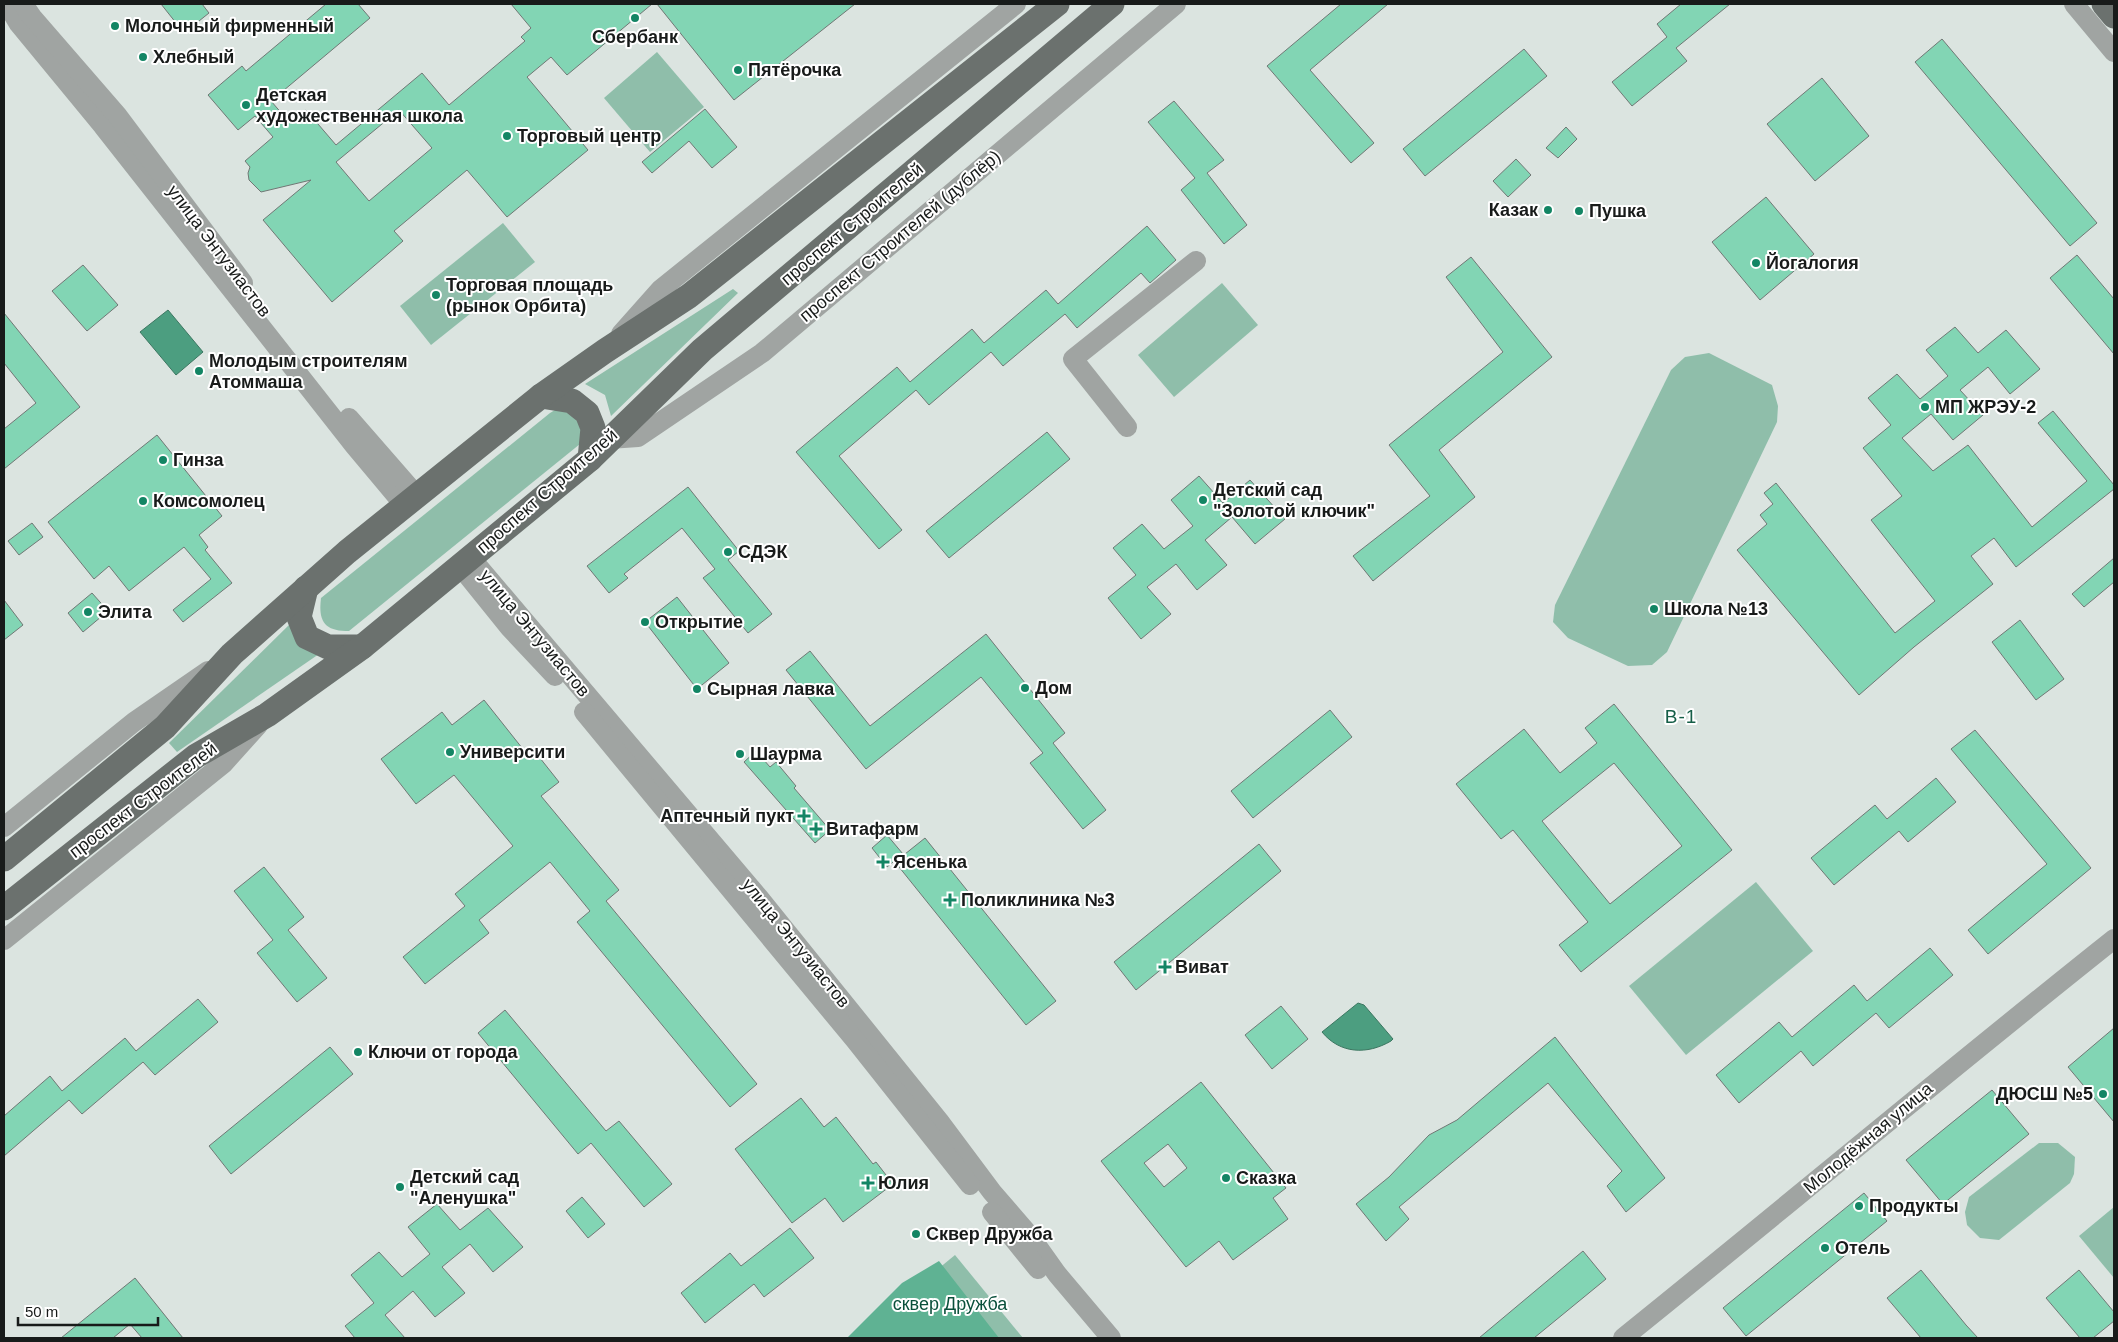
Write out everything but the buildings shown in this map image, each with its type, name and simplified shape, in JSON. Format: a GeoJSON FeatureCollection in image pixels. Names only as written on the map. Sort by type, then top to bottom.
{"type":"FeatureCollection","features":[{"type":"Feature","properties":{"kind":"main road"},"geometry":{"type":"LineString","coordinates":[[4,859],[165,727],[232,654],[347,552],[542,396],[605,351],[688,296],[1057,4]]}},
{"type":"Feature","properties":{"kind":"main road","name":"проспект Строителей"},"geometry":{"type":"LineString","coordinates":[[4,908],[196,756],[267,715],[362,647],[590,459],[608,439],[702,350],[1112,4]]}},
{"type":"Feature","properties":{"kind":"main road"},"geometry":{"type":"LineString","coordinates":[[2104,4],[2114,16]]}},
{"type":"Feature","properties":{"kind":"main road"},"geometry":{"type":"LineString","coordinates":[[542,396],[572,401],[587,413],[593,428],[590,459]]}},
{"type":"Feature","properties":{"kind":"main road"},"geometry":{"type":"LineString","coordinates":[[306,588],[299,617],[307,637],[328,647],[362,647]]}},
{"type":"Feature","properties":{"kind":"street"},"geometry":{"type":"LineString","coordinates":[[6,4],[19,24],[103,126],[354,445],[411,501]]}},
{"type":"Feature","properties":{"kind":"street","name":"улица Энтузиастов"},"geometry":{"type":"LineString","coordinates":[[23,4],[32,17],[117,115],[411,501]]}},
{"type":"Feature","properties":{"kind":"street"},"geometry":{"type":"LineString","coordinates":[[605,351],[661,289],[1016,4]]}},
{"type":"Feature","properties":{"kind":"street","name":"проспект Строителей (дублёр)"},"geometry":{"type":"LineString","coordinates":[[608,439],[638,437],[762,353],[1176,4]]}},
{"type":"Feature","properties":{"kind":"street"},"geometry":{"type":"LineString","coordinates":[[2074,4],[2114,52]]}},
{"type":"Feature","properties":{"kind":"street"},"geometry":{"type":"LineString","coordinates":[[1127,427],[1073,359],[1196,260]]}},
{"type":"Feature","properties":{"kind":"street","name":"улица Энтузиастов"},"geometry":{"type":"LineString","coordinates":[[465,561],[760,899],[933,1126],[1030,1236],[1057,1274],[1111,1338]]}},
{"type":"Feature","properties":{"kind":"street"},"geometry":{"type":"LineString","coordinates":[[4,827],[134,722],[232,654]]}},
{"type":"Feature","properties":{"kind":"street"},"geometry":{"type":"LineString","coordinates":[[4,940],[223,764],[267,715]]}},
{"type":"Feature","properties":{"kind":"street","name":"Молодёжная улица"},"geometry":{"type":"LineString","coordinates":[[1623,1338],[1697,1280],[2014,1018],[2114,939]]}},
{"type":"Feature","properties":{"kind":"street"},"geometry":{"type":"LineString","coordinates":[[933,1126],[1094,1338]]}},
{"type":"Feature","properties":{"kind":"green space"},"geometry":{"type":"Polygon","coordinates":[[[657,52],[704,107],[650,152],[604,98],[657,52]]]}},
{"type":"Feature","properties":{"kind":"green space"},"geometry":{"type":"Polygon","coordinates":[[[503,223],[535,262],[431,345],[400,306],[503,223]]]}},
{"type":"Feature","properties":{"kind":"green space"},"geometry":{"type":"Polygon","coordinates":[[[1222,283],[1258,325],[1174,397],[1138,355],[1222,283]]]}},
{"type":"Feature","properties":{"kind":"green space"},"geometry":{"type":"Polygon","coordinates":[[[733,289],[738,293],[611,416],[605,395],[585,384],[733,289]]]}},
{"type":"Feature","properties":{"kind":"green space"},"geometry":{"type":"Polygon","coordinates":[[[1709,353],[1772,385],[1778,406],[1777,422],[1667,652],[1652,665],[1628,666],[1568,638],[1553,622],[1555,605],[1671,370],[1685,357],[1709,353]]]}},
{"type":"Feature","properties":{"kind":"green space"},"geometry":{"type":"Polygon","coordinates":[[[565,409],[583,426],[580,444],[349,631],[334,629],[325,624],[321,613],[321,598],[550,413],[555,410],[565,409]]]}},
{"type":"Feature","properties":{"kind":"green space"},"geometry":{"type":"Polygon","coordinates":[[[291,623],[319,654],[177,752],[169,743],[291,623]]]}},
{"type":"Feature","properties":{"kind":"green space"},"geometry":{"type":"Polygon","coordinates":[[[1756,882],[1813,951],[1686,1055],[1629,986],[1756,882]]]}},
{"type":"Feature","properties":{"kind":"green space"},"geometry":{"type":"Polygon","coordinates":[[[2039,1143],[2058,1143],[2075,1157],[2074,1174],[2070,1183],[1999,1240],[1980,1238],[1967,1225],[1965,1212],[1969,1197],[2039,1143]]]}},
{"type":"Feature","properties":{"kind":"green space"},"geometry":{"type":"Polygon","coordinates":[[[2114,1207],[2114,1278],[2079,1236],[2114,1207]]]}},
{"type":"Feature","properties":{"kind":"green space","name":"сквер Дружба"},"geometry":{"type":"Polygon","coordinates":[[[955,1255],[1023,1338],[854,1338],[955,1255]]]}},
{"type":"Feature","properties":{"kind":"green space","name":"сквер Дружба"},"geometry":{"type":"Polygon","coordinates":[[[939,1261],[999,1338],[847,1338],[902,1283],[939,1261]]]}},
{"type":"Feature","properties":{"kind":"shaded area"},"geometry":{"type":"Polygon","coordinates":[[[168,310],[203,352],[176,375],[140,332],[168,310]]]}},
{"type":"Feature","properties":{"kind":"shaded area"},"geometry":{"type":"Polygon","coordinates":[[[1358,1003],[1364,1005],[1393,1039],[1391,1041],[1373,1049],[1354,1050],[1337,1045],[1322,1032],[1358,1003]]]}},
{"type":"Feature","properties":{"kind":"place","name":"Сбербанк"},"geometry":{"type":"Point","coordinates":[635,18]}},
{"type":"Feature","properties":{"kind":"place","name":"Молочный фирменный"},"geometry":{"type":"Point","coordinates":[115,26]}},
{"type":"Feature","properties":{"kind":"place","name":"Хлебный"},"geometry":{"type":"Point","coordinates":[143,57]}},
{"type":"Feature","properties":{"kind":"place","name":"Пятёрочка"},"geometry":{"type":"Point","coordinates":[738,70]}},
{"type":"Feature","properties":{"kind":"place","name":"Детская художественная школа"},"geometry":{"type":"Point","coordinates":[246,105]}},
{"type":"Feature","properties":{"kind":"place","name":"Торговый центр"},"geometry":{"type":"Point","coordinates":[507,136]}},
{"type":"Feature","properties":{"kind":"place","name":"Казак"},"geometry":{"type":"Point","coordinates":[1548,210]}},
{"type":"Feature","properties":{"kind":"place","name":"Пушка"},"geometry":{"type":"Point","coordinates":[1579,211]}},
{"type":"Feature","properties":{"kind":"place","name":"Йогалогия"},"geometry":{"type":"Point","coordinates":[1756,263]}},
{"type":"Feature","properties":{"kind":"place","name":"Торговая площадь (рынок Орбита)"},"geometry":{"type":"Point","coordinates":[436,295]}},
{"type":"Feature","properties":{"kind":"place","name":"Молодым строителям Атоммаша"},"geometry":{"type":"Point","coordinates":[199,371]}},
{"type":"Feature","properties":{"kind":"place","name":"МП ЖРЭУ-2"},"geometry":{"type":"Point","coordinates":[1925,407]}},
{"type":"Feature","properties":{"kind":"place","name":"Гинза"},"geometry":{"type":"Point","coordinates":[163,460]}},
{"type":"Feature","properties":{"kind":"place","name":"Детский сад \"Золотой ключик\""},"geometry":{"type":"Point","coordinates":[1203,500]}},
{"type":"Feature","properties":{"kind":"place","name":"Комсомолец"},"geometry":{"type":"Point","coordinates":[143,501]}},
{"type":"Feature","properties":{"kind":"place","name":"СДЭК"},"geometry":{"type":"Point","coordinates":[728,552]}},
{"type":"Feature","properties":{"kind":"place","name":"Школа №13"},"geometry":{"type":"Point","coordinates":[1654,609]}},
{"type":"Feature","properties":{"kind":"place","name":"Элита"},"geometry":{"type":"Point","coordinates":[88,612]}},
{"type":"Feature","properties":{"kind":"place","name":"Открытие"},"geometry":{"type":"Point","coordinates":[645,622]}},
{"type":"Feature","properties":{"kind":"place","name":"Дом"},"geometry":{"type":"Point","coordinates":[1025,688]}},
{"type":"Feature","properties":{"kind":"place","name":"Сырная лавка"},"geometry":{"type":"Point","coordinates":[697,689]}},
{"type":"Feature","properties":{"kind":"place","name":"Университи"},"geometry":{"type":"Point","coordinates":[450,752]}},
{"type":"Feature","properties":{"kind":"place","name":"Шаурма"},"geometry":{"type":"Point","coordinates":[740,754]}},
{"type":"Feature","properties":{"kind":"place","name":"Аптечный пукт"},"geometry":{"type":"Point","coordinates":[804,816]}},
{"type":"Feature","properties":{"kind":"place","name":"Витафарм"},"geometry":{"type":"Point","coordinates":[816,829]}},
{"type":"Feature","properties":{"kind":"place","name":"Ясенька"},"geometry":{"type":"Point","coordinates":[883,862]}},
{"type":"Feature","properties":{"kind":"place","name":"Поликлиника №3"},"geometry":{"type":"Point","coordinates":[950,900]}},
{"type":"Feature","properties":{"kind":"place","name":"Виват"},"geometry":{"type":"Point","coordinates":[1165,967]}},
{"type":"Feature","properties":{"kind":"place","name":"Ключи от города"},"geometry":{"type":"Point","coordinates":[358,1052]}},
{"type":"Feature","properties":{"kind":"place","name":"ДЮСШ №5"},"geometry":{"type":"Point","coordinates":[2103,1094]}},
{"type":"Feature","properties":{"kind":"place","name":"Сказка"},"geometry":{"type":"Point","coordinates":[1226,1178]}},
{"type":"Feature","properties":{"kind":"place","name":"Юлия"},"geometry":{"type":"Point","coordinates":[868,1183]}},
{"type":"Feature","properties":{"kind":"place","name":"Детский сад \"Аленушка\""},"geometry":{"type":"Point","coordinates":[400,1187]}},
{"type":"Feature","properties":{"kind":"place","name":"Продукты"},"geometry":{"type":"Point","coordinates":[1859,1206]}},
{"type":"Feature","properties":{"kind":"place","name":"Сквер Дружба"},"geometry":{"type":"Point","coordinates":[916,1234]}},
{"type":"Feature","properties":{"kind":"place","name":"Отель"},"geometry":{"type":"Point","coordinates":[1825,1248]}},
{"type":"Feature","properties":{"kind":"district","name":"В-1"},"geometry":{"type":"Point","coordinates":[1681,716]}}]}
